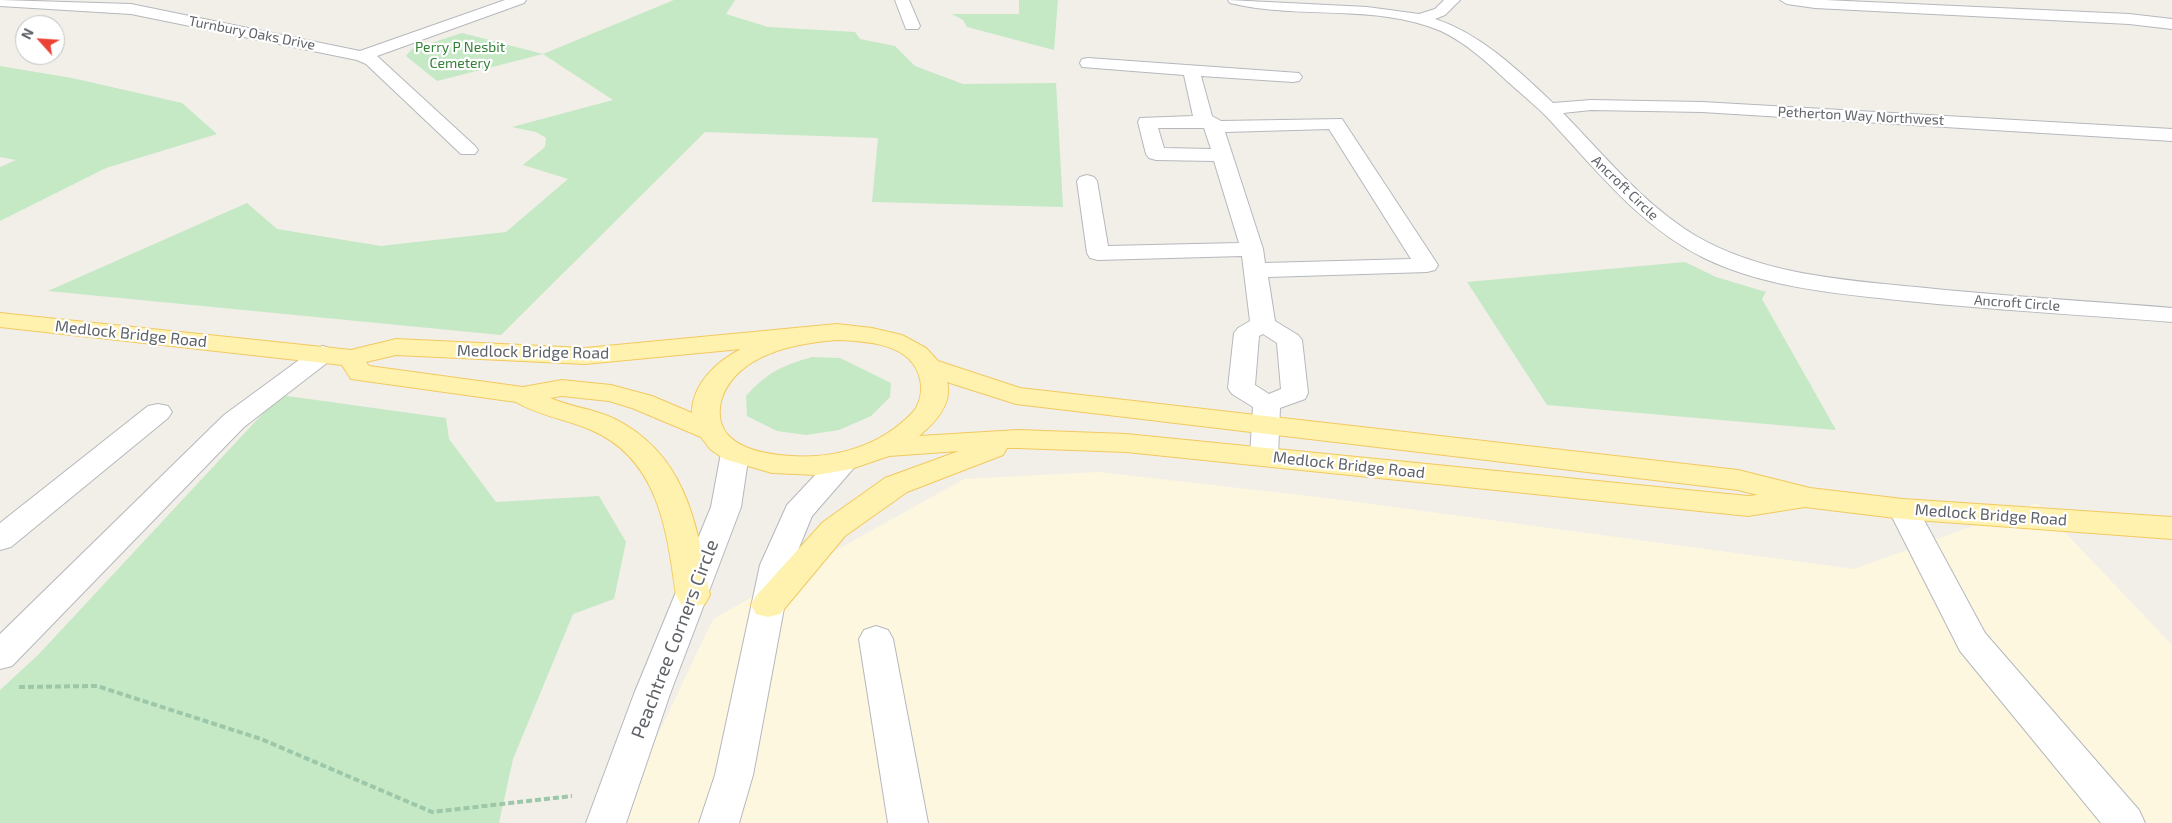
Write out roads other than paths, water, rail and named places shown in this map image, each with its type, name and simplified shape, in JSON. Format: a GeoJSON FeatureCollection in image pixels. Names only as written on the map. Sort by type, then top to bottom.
{"type":"FeatureCollection","features":[{"type":"Feature","properties":{"kind":"main road","name":"Medlock Bridge Road"},"geometry":{"type":"LineString","coordinates":[[0,320],[337,356],[396,347],[585,356],[836,332],[866,334],[893,340],[915,352],[930,366],[1016,396],[1266,429],[1748,506],[1810,498],[1903,509],[2172,528]]}},
{"type":"Feature","properties":{"kind":"main road","name":"Medlock Bridge Road"},"geometry":{"type":"LineString","coordinates":[[805,335],[774,344],[746,356],[724,372],[710,391],[705,411],[710,431],[720,443],[735,453],[766,464],[804,467],[844,462],[887,447],[909,432],[925,416],[934,399],[935,382],[930,366]]}},
{"type":"Feature","properties":{"kind":"main road","name":"Medlock Bridge Road"},"geometry":{"type":"LineString","coordinates":[[337,356],[360,373],[523,394],[562,388],[611,393],[642,402],[710,431]]}},
{"type":"Feature","properties":{"kind":"main road"},"geometry":{"type":"LineString","coordinates":[[523,394],[538,405],[603,425],[633,442],[660,471],[680,518],[693,595]]}},
{"type":"Feature","properties":{"kind":"main road","name":"Medlock Bridge Road"},"geometry":{"type":"LineString","coordinates":[[887,447],[1018,439],[1126,443],[1266,429]]}},
{"type":"Feature","properties":{"kind":"main road"},"geometry":{"type":"LineString","coordinates":[[768,605],[834,528],[896,485],[1018,439]]}},
{"type":"Feature","properties":{"kind":"street"},"geometry":{"type":"LineString","coordinates":[[131,9],[158,0]]}},
{"type":"Feature","properties":{"kind":"street"},"geometry":{"type":"LineString","coordinates":[[361,56],[519,0]]}},
{"type":"Feature","properties":{"kind":"street"},"geometry":{"type":"LineString","coordinates":[[902,0],[912,26]]}},
{"type":"Feature","properties":{"kind":"street","name":"Ancroft Circle"},"geometry":{"type":"LineString","coordinates":[[1235,0],[1275,8],[1352,11],[1420,19],[1465,37],[1486,53],[1549,109],[1603,168],[1659,221],[1712,253],[1768,272],[1832,286],[1929,296],[2172,315]]}},
{"type":"Feature","properties":{"kind":"street"},"geometry":{"type":"LineString","coordinates":[[1420,19],[1440,12],[1453,0]]}},
{"type":"Feature","properties":{"kind":"street"},"geometry":{"type":"LineString","coordinates":[[1787,0],[1815,4],[2098,17],[2172,24]]}},
{"type":"Feature","properties":{"kind":"street"},"geometry":{"type":"LineString","coordinates":[[2072,0],[2098,17]]}},
{"type":"Feature","properties":{"kind":"street","name":"Turnbury Oaks Drive"},"geometry":{"type":"LineString","coordinates":[[0,2],[131,9],[361,56],[372,60],[468,150]]}},
{"type":"Feature","properties":{"kind":"street"},"geometry":{"type":"LineString","coordinates":[[1088,62],[1293,77]]}},
{"type":"Feature","properties":{"kind":"street"},"geometry":{"type":"LineString","coordinates":[[1191,70],[1209,125],[1224,155],[1254,260],[1263,324]]}},
{"type":"Feature","properties":{"kind":"street","name":"Petherton Way Northwest"},"geometry":{"type":"LineString","coordinates":[[1549,109],[1591,105],[1702,106],[2172,135]]}},
{"type":"Feature","properties":{"kind":"street"},"geometry":{"type":"LineString","coordinates":[[1087,181],[1098,253],[1427,265],[1335,122],[1209,125],[1147,122],[1156,154],[1224,155]]}},
{"type":"Feature","properties":{"kind":"street"},"geometry":{"type":"LineString","coordinates":[[1263,324],[1289,340],[1295,393],[1266,429],[1241,388],[1247,333],[1263,324]]}},
{"type":"Feature","properties":{"kind":"street"},"geometry":{"type":"LineString","coordinates":[[0,656],[234,421],[337,356]]}},
{"type":"Feature","properties":{"kind":"street"},"geometry":{"type":"LineString","coordinates":[[0,538],[158,412]]}},
{"type":"Feature","properties":{"kind":"street","name":"Peachtree Corners Circle"},"geometry":{"type":"LineString","coordinates":[[606,823],[652,694],[693,595],[726,507],[735,453]]}},
{"type":"Feature","properties":{"kind":"street"},"geometry":{"type":"LineString","coordinates":[[719,823],[734,775],[776,565],[798,512],[844,462]]}},
{"type":"Feature","properties":{"kind":"street"},"geometry":{"type":"LineString","coordinates":[[1903,509],[1972,642],[2125,823]]}},
{"type":"Feature","properties":{"kind":"street"},"geometry":{"type":"LineString","coordinates":[[876,639],[908,823]]}},
{"type":"Feature","properties":{"kind":"park label","name":"Perry P Nesbit Cemetery"},"geometry":{"type":"Point","coordinates":[460,56]}}]}
